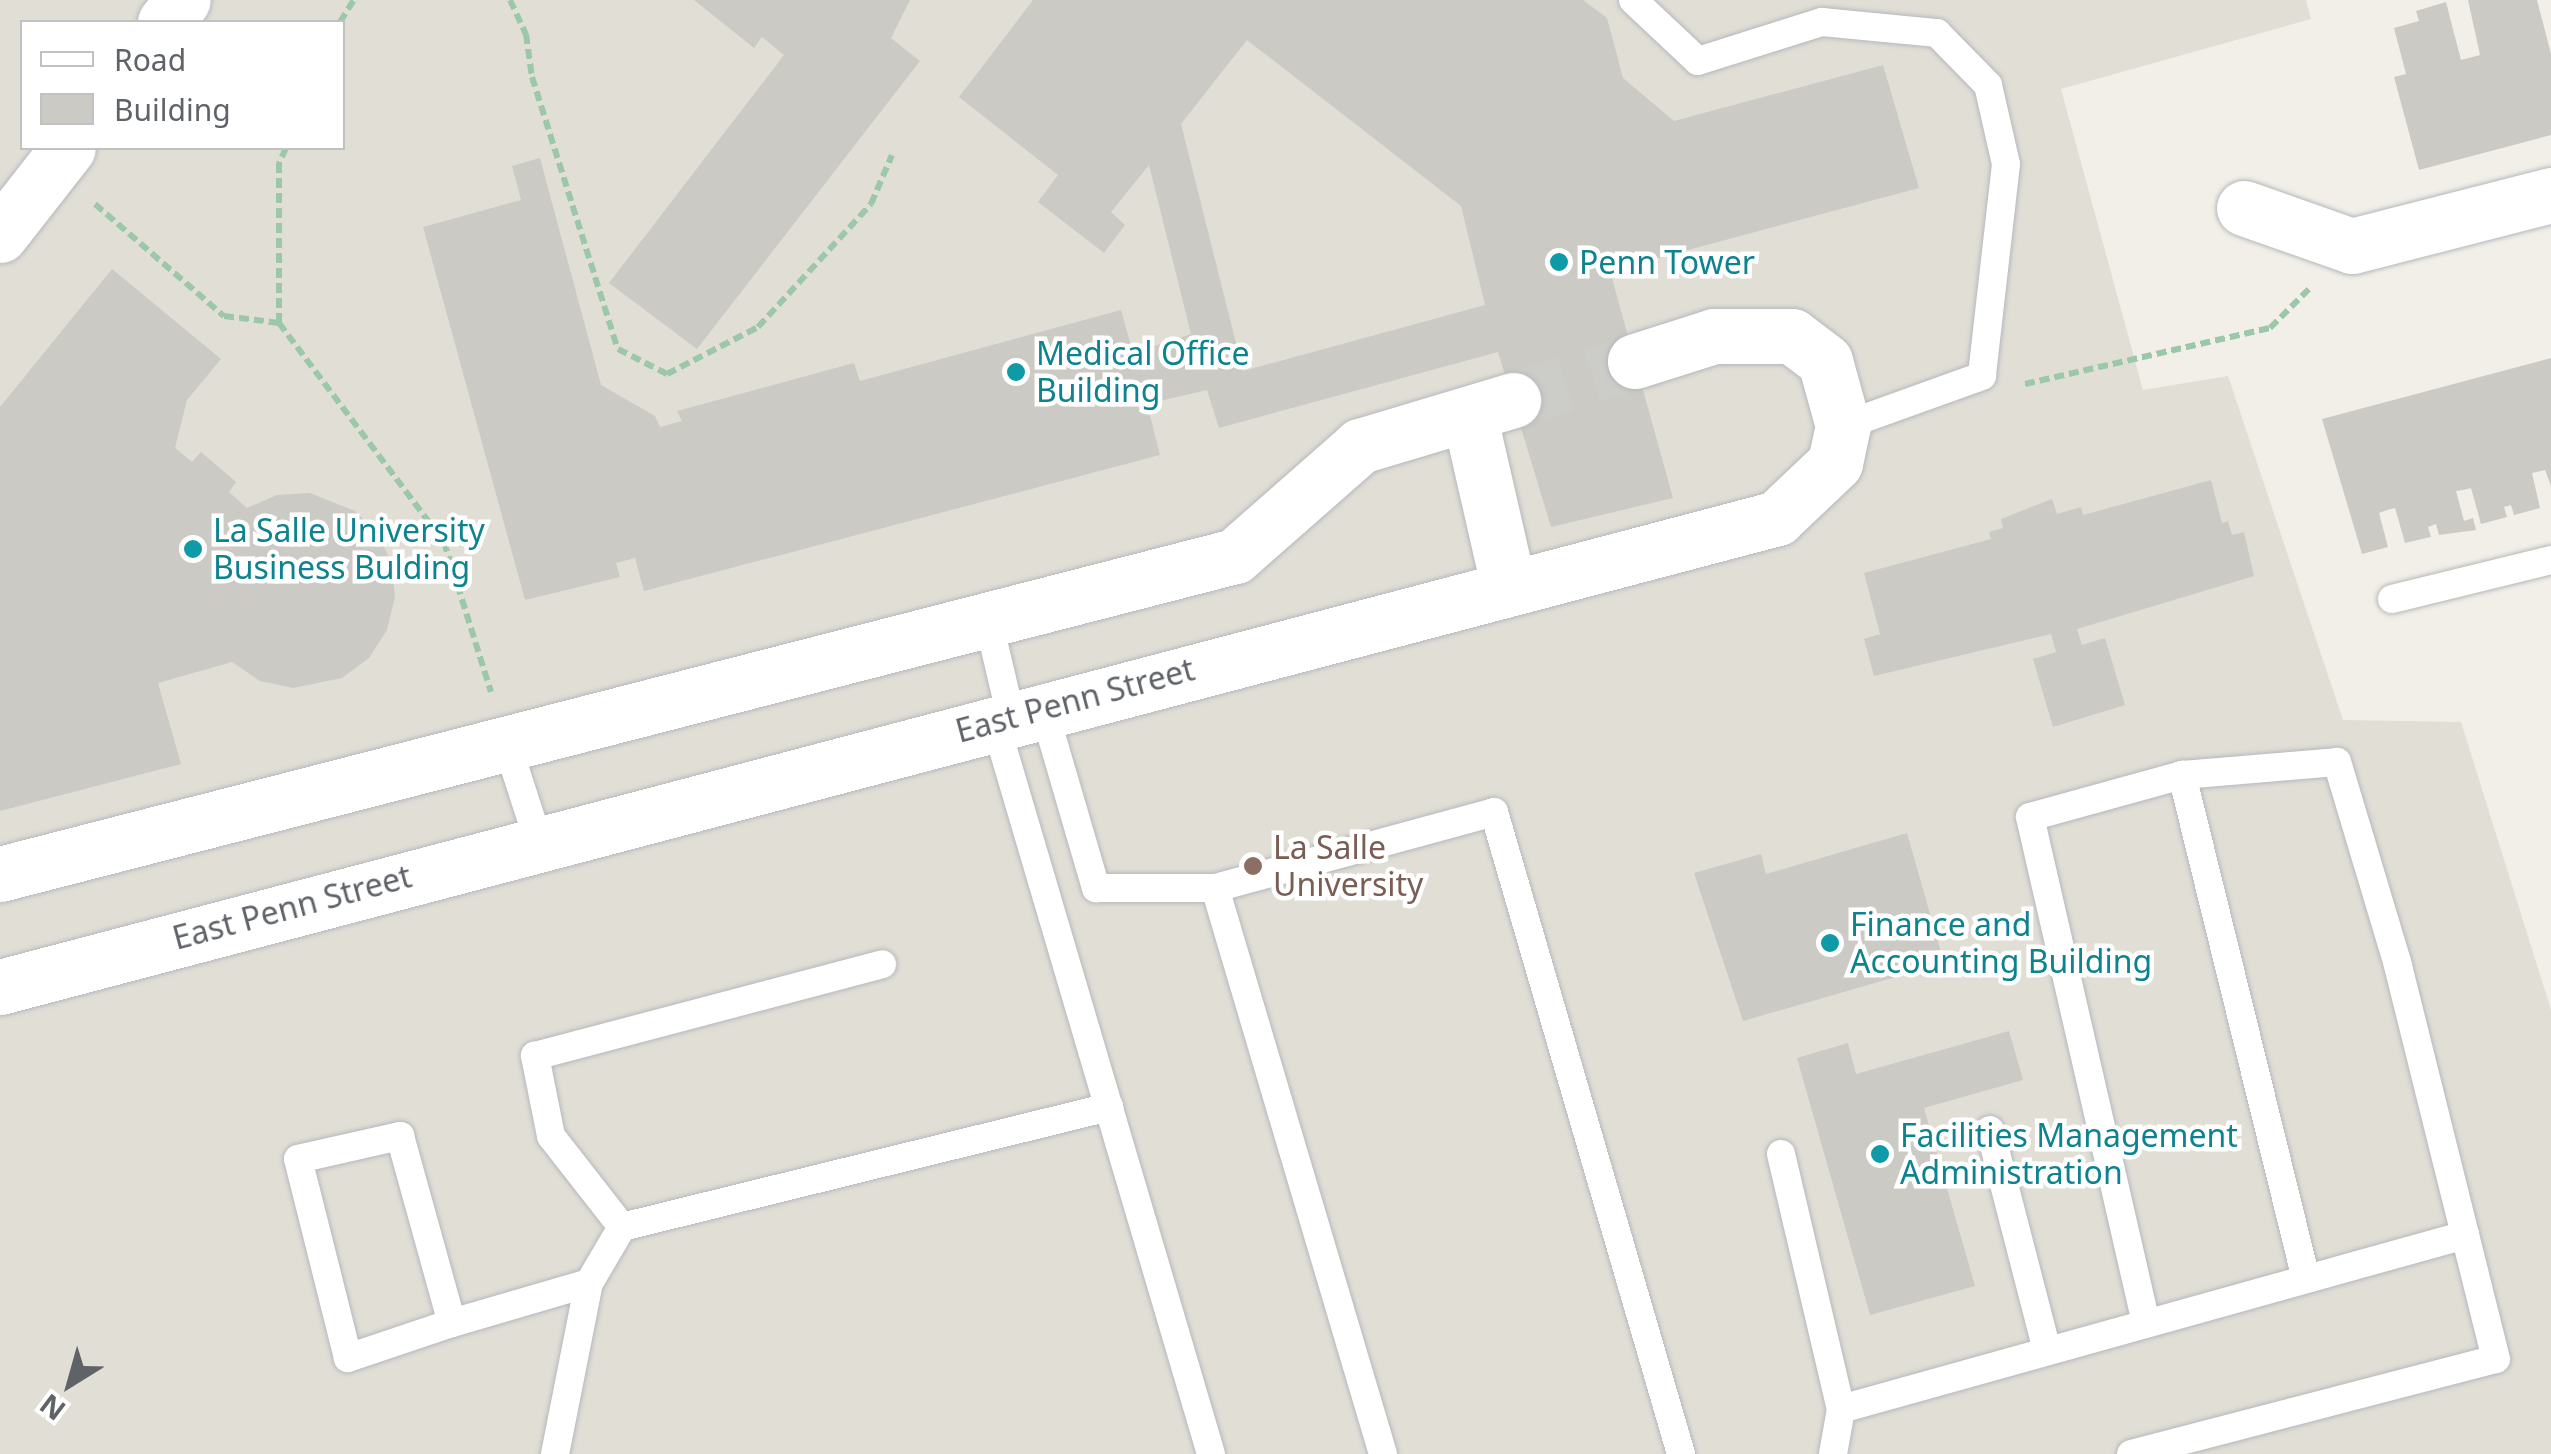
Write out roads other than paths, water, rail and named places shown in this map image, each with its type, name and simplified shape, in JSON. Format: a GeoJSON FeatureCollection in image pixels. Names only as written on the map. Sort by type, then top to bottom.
{"type":"FeatureCollection","features":[{"type":"Feature","properties":{"kind":"street"},"geometry":{"type":"LineString","coordinates":[[167,20],[183,0]]}},
{"type":"Feature","properties":{"kind":"street"},"geometry":{"type":"LineString","coordinates":[[0,235],[60,157]]}},
{"type":"Feature","properties":{"kind":"street"},"geometry":{"type":"LineString","coordinates":[[2244,208],[2352,246],[2551,195]]}},
{"type":"Feature","properties":{"kind":"street"},"geometry":{"type":"LineString","coordinates":[[1635,361],[1714,336],[1792,336],[1825,362],[1844,426]]}},
{"type":"Feature","properties":{"kind":"street"},"geometry":{"type":"LineString","coordinates":[[0,874],[1234,556],[1360,446],[1491,407],[1509,588]]}},
{"type":"Feature","properties":{"kind":"street","name":"East Penn Street"},"geometry":{"type":"LineString","coordinates":[[0,987],[538,840],[1778,518],[1834,463],[1844,426]]}},
{"type":"Feature","properties":{"kind":"lane"},"geometry":{"type":"LineString","coordinates":[[1633,0],[1698,61],[1822,22],[1937,34],[1988,85],[2006,164],[1982,376],[1844,426]]}},
{"type":"Feature","properties":{"kind":"lane"},"geometry":{"type":"LineString","coordinates":[[2392,599],[2551,560]]}},
{"type":"Feature","properties":{"kind":"lane"},"geometry":{"type":"LineString","coordinates":[[988,618],[1016,715],[1109,1107],[1211,1454]]}},
{"type":"Feature","properties":{"kind":"lane"},"geometry":{"type":"LineString","coordinates":[[1016,715],[1096,888],[1216,888],[1494,812],[1681,1454]]}},
{"type":"Feature","properties":{"kind":"lane"},"geometry":{"type":"LineString","coordinates":[[506,741],[538,840]]}},
{"type":"Feature","properties":{"kind":"lane"},"geometry":{"type":"LineString","coordinates":[[2131,1454],[2496,1360],[2398,965],[2337,762],[2182,775],[2030,818],[2146,1323]]}},
{"type":"Feature","properties":{"kind":"lane"},"geometry":{"type":"LineString","coordinates":[[2182,775],[2306,1279]]}},
{"type":"Feature","properties":{"kind":"lane"},"geometry":{"type":"LineString","coordinates":[[1216,888],[1383,1454]]}},
{"type":"Feature","properties":{"kind":"lane"},"geometry":{"type":"LineString","coordinates":[[622,1228],[550,1136],[535,1056],[882,964]]}},
{"type":"Feature","properties":{"kind":"lane"},"geometry":{"type":"LineString","coordinates":[[555,1454],[588,1284],[622,1228],[1109,1107]]}},
{"type":"Feature","properties":{"kind":"lane"},"geometry":{"type":"LineString","coordinates":[[1990,1130],[2047,1351]]}},
{"type":"Feature","properties":{"kind":"lane"},"geometry":{"type":"LineString","coordinates":[[452,1322],[400,1136],[298,1158],[348,1358],[452,1322],[588,1284]]}},
{"type":"Feature","properties":{"kind":"lane"},"geometry":{"type":"LineString","coordinates":[[1781,1154],[1841,1409],[1833,1454]]}},
{"type":"Feature","properties":{"kind":"lane"},"geometry":{"type":"LineString","coordinates":[[1841,1409],[2465,1235]]}},
{"type":"Feature","properties":{"kind":"tunnel"},"geometry":{"type":"LineString","coordinates":[[1513,400],[1635,361]]}},
{"type":"Feature","properties":{"kind":"place","name":"Penn Tower"},"geometry":{"type":"Point","coordinates":[1559,262]}},
{"type":"Feature","properties":{"kind":"place","name":"Medical Office Building"},"geometry":{"type":"Point","coordinates":[1016,372]}},
{"type":"Feature","properties":{"kind":"place","name":"La Salle University Business Bulding"},"geometry":{"type":"Point","coordinates":[193,549]}},
{"type":"Feature","properties":{"kind":"place","name":"La Salle University"},"geometry":{"type":"Point","coordinates":[1253,866]}},
{"type":"Feature","properties":{"kind":"place","name":"Finance and Accounting Building"},"geometry":{"type":"Point","coordinates":[1830,943]}},
{"type":"Feature","properties":{"kind":"place","name":"Facilities Management Administration"},"geometry":{"type":"Point","coordinates":[1880,1154]}}]}
